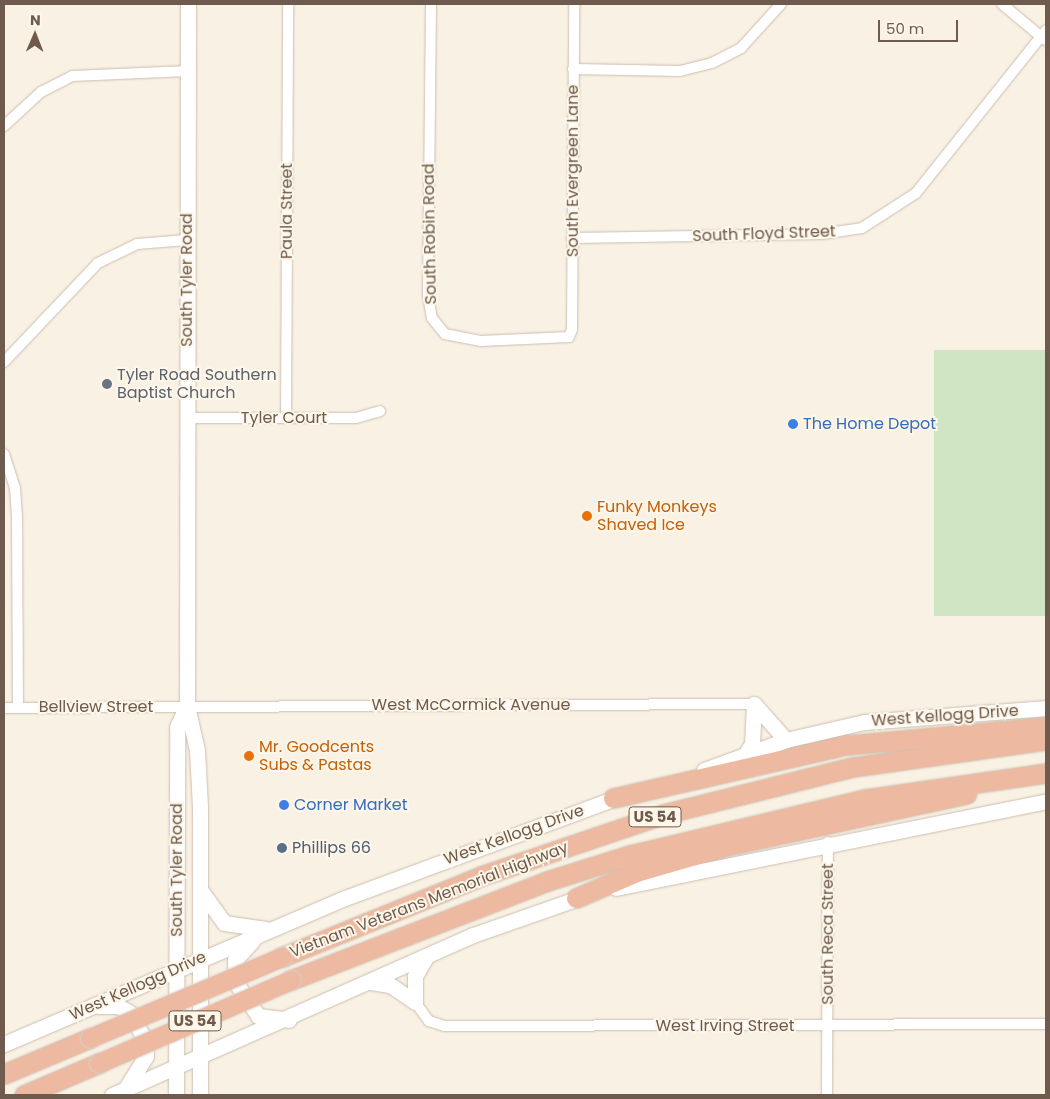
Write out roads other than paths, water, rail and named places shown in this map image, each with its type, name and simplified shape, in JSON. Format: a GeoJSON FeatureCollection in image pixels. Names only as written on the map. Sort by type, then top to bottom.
{"type":"FeatureCollection","features":[{"type":"Feature","properties":{"kind":"highway"},"geometry":{"type":"LineString","coordinates":[[613,798],[847,745],[1046,728]]}},
{"type":"Feature","properties":{"kind":"highway","name":"Vietnam Veterans Memorial Highway"},"geometry":{"type":"LineString","coordinates":[[4,1074],[481,876],[664,814],[853,768],[1046,740]]}},
{"type":"Feature","properties":{"kind":"highway","name":"Vietnam Veterans Memorial Highway"},"geometry":{"type":"LineString","coordinates":[[24,1095],[291,980],[547,882],[630,855],[864,799],[1046,773]]}},
{"type":"Feature","properties":{"kind":"highway"},"geometry":{"type":"LineString","coordinates":[[576,898],[639,872],[726,846],[1046,781]]}},
{"type":"Feature","properties":{"kind":"main road","name":"South Tyler Road"},"geometry":{"type":"LineString","coordinates":[[188,4],[187,706],[197,750],[200,888],[200,1095]]}},
{"type":"Feature","properties":{"kind":"main road"},"geometry":{"type":"LineString","coordinates":[[754,704],[786,740]]}},
{"type":"Feature","properties":{"kind":"main road"},"geometry":{"type":"LineString","coordinates":[[745,755],[752,744],[754,704]]}},
{"type":"Feature","properties":{"kind":"main road","name":"South Tyler Road"},"geometry":{"type":"LineString","coordinates":[[176,1095],[177,726],[187,706]]}},
{"type":"Feature","properties":{"kind":"main road","name":"West Kellogg Drive"},"geometry":{"type":"LineString","coordinates":[[4,1044],[266,931],[613,798],[786,740],[898,717],[1046,708]]}},
{"type":"Feature","properties":{"kind":"main road"},"geometry":{"type":"LineString","coordinates":[[119,1092],[291,1020],[427,956],[576,898],[828,842],[1046,801]]}},
{"type":"Feature","properties":{"kind":"main road"},"geometry":{"type":"LineString","coordinates":[[200,888],[224,923],[266,931]]}},
{"type":"Feature","properties":{"kind":"main road"},"geometry":{"type":"LineString","coordinates":[[266,931],[235,960],[236,983],[258,1016],[291,1020]]}},
{"type":"Feature","properties":{"kind":"main road"},"geometry":{"type":"LineString","coordinates":[[415,1002],[415,976],[427,956]]}},
{"type":"Feature","properties":{"kind":"main road"},"geometry":{"type":"LineString","coordinates":[[371,982],[390,985],[415,1002]]}},
{"type":"Feature","properties":{"kind":"main road"},"geometry":{"type":"LineString","coordinates":[[95,1006],[118,1006],[130,1013],[144,1036],[146,1056],[119,1092]]}},
{"type":"Feature","properties":{"kind":"street","name":"Paula Street"},"geometry":{"type":"LineString","coordinates":[[286,418],[288,4]]}},
{"type":"Feature","properties":{"kind":"street","name":"South Robin Road"},"geometry":{"type":"LineString","coordinates":[[430,4],[428,296],[432,318],[445,334],[460,339],[569,337]]}},
{"type":"Feature","properties":{"kind":"street","name":"South Evergreen Lane"},"geometry":{"type":"LineString","coordinates":[[569,337],[572,238],[574,4]]}},
{"type":"Feature","properties":{"kind":"street"},"geometry":{"type":"LineString","coordinates":[[573,69],[680,72],[712,63],[740,48],[781,4]]}},
{"type":"Feature","properties":{"kind":"street"},"geometry":{"type":"LineString","coordinates":[[1002,4],[1045,35]]}},
{"type":"Feature","properties":{"kind":"street","name":"South Floyd Street"},"geometry":{"type":"LineString","coordinates":[[572,238],[822,234],[862,228],[916,193],[1045,35]]}},
{"type":"Feature","properties":{"kind":"street"},"geometry":{"type":"LineString","coordinates":[[4,126],[41,92],[72,76],[188,71]]}},
{"type":"Feature","properties":{"kind":"street"},"geometry":{"type":"LineString","coordinates":[[4,362],[98,263],[137,244],[187,240]]}},
{"type":"Feature","properties":{"kind":"street","name":"Tyler Court"},"geometry":{"type":"LineString","coordinates":[[187,418],[356,418],[380,411]]}},
{"type":"Feature","properties":{"kind":"street"},"geometry":{"type":"LineString","coordinates":[[4,454],[15,488],[17,517],[18,707]]}},
{"type":"Feature","properties":{"kind":"street","name":"West McCormick Avenue"},"geometry":{"type":"LineString","coordinates":[[187,706],[754,704]]}},
{"type":"Feature","properties":{"kind":"street","name":"Bellview Street"},"geometry":{"type":"LineString","coordinates":[[4,708],[187,706]]}},
{"type":"Feature","properties":{"kind":"street","name":"South Reca Street"},"geometry":{"type":"LineString","coordinates":[[827,1095],[828,842]]}},
{"type":"Feature","properties":{"kind":"street","name":"West Irving Street"},"geometry":{"type":"LineString","coordinates":[[415,1002],[429,1021],[444,1026],[1046,1024]]}},
{"type":"Feature","properties":{"kind":"place","name":"Tyler Road Southern Baptist Church"},"geometry":{"type":"Point","coordinates":[107,384]}},
{"type":"Feature","properties":{"kind":"place","name":"The Home Depot"},"geometry":{"type":"Point","coordinates":[793,424]}},
{"type":"Feature","properties":{"kind":"place","name":"Funky Monkeys Shaved Ice"},"geometry":{"type":"Point","coordinates":[587,516]}},
{"type":"Feature","properties":{"kind":"place","name":"Mr. Goodcents Subs & Pastas"},"geometry":{"type":"Point","coordinates":[249,756]}},
{"type":"Feature","properties":{"kind":"place","name":"Corner Market"},"geometry":{"type":"Point","coordinates":[284,805]}},
{"type":"Feature","properties":{"kind":"place","name":"Phillips 66"},"geometry":{"type":"Point","coordinates":[282,848]}}]}
